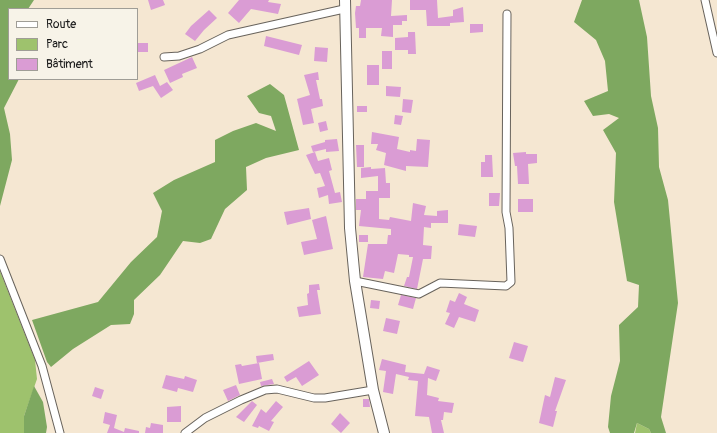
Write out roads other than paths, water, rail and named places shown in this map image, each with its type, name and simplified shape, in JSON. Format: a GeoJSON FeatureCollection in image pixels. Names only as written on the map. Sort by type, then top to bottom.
{"type":"FeatureCollection","features":[{"type":"Feature","properties":{"kind":"street"},"geometry":{"type":"LineString","coordinates":[[705,0],[717,52]]}},
{"type":"Feature","properties":{"kind":"street"},"geometry":{"type":"LineString","coordinates":[[164,57],[179,56],[193,52],[228,35],[344,4],[347,43],[350,228],[355,281],[373,390],[384,433]]}},
{"type":"Feature","properties":{"kind":"street"},"geometry":{"type":"LineString","coordinates":[[355,281],[419,294],[440,283],[506,286],[511,282],[509,228],[506,212],[507,14]]}},
{"type":"Feature","properties":{"kind":"street"},"geometry":{"type":"LineString","coordinates":[[0,259],[42,366],[60,433]]}},
{"type":"Feature","properties":{"kind":"street"},"geometry":{"type":"LineString","coordinates":[[185,433],[205,418],[265,390],[277,389],[306,397],[320,398],[373,390]]}}]}
